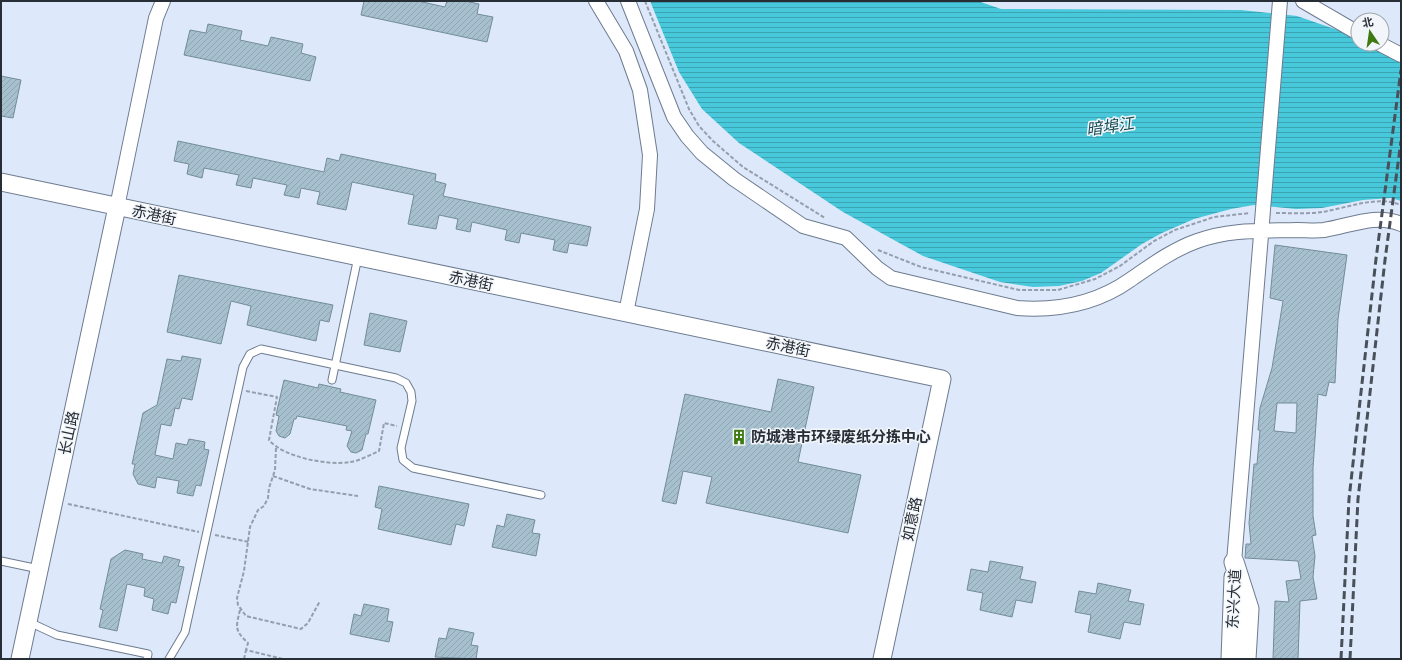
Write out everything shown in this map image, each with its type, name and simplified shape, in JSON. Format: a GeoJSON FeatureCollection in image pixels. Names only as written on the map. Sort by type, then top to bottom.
{"type":"FeatureCollection","features":[{"type":"Feature","properties":{"kind":"main road","name":"东兴大道"},"geometry":{"type":"LineString","coordinates":[[1231,659],[1234,562]]}},
{"type":"Feature","properties":{"kind":"main road","name":"东兴大道"},"geometry":{"type":"LineString","coordinates":[[1234,562],[1248,609],[1246,659]]}},
{"type":"Feature","properties":{"kind":"street"},"geometry":{"type":"LineString","coordinates":[[117,207],[156,18],[163,1]]}},
{"type":"Feature","properties":{"kind":"street"},"geometry":{"type":"LineString","coordinates":[[596,1],[626,51],[640,90],[650,155],[647,209],[626,314]]}},
{"type":"Feature","properties":{"kind":"street"},"geometry":{"type":"LineString","coordinates":[[628,1],[674,117],[686,136],[702,153],[734,180],[804,226],[846,238],[877,268],[891,278],[1017,308],[1060,308],[1082,303],[1108,293],[1130,280],[1163,256],[1193,242],[1235,232],[1262,220],[1323,230],[1369,220],[1389,219],[1401,224]]}},
{"type":"Feature","properties":{"kind":"street"},"geometry":{"type":"LineString","coordinates":[[1234,562],[1280,1]]}},
{"type":"Feature","properties":{"kind":"street"},"geometry":{"type":"LineString","coordinates":[[1303,1],[1350,27]]}},
{"type":"Feature","properties":{"kind":"street"},"geometry":{"type":"LineString","coordinates":[[1390,49],[1401,55]]}},
{"type":"Feature","properties":{"kind":"street","name":"赤港街"},"geometry":{"type":"LineString","coordinates":[[1,182],[942,379]]}},
{"type":"Feature","properties":{"kind":"street","name":"长山路"},"geometry":{"type":"LineString","coordinates":[[20,659],[117,207]]}},
{"type":"Feature","properties":{"kind":"street","name":"如意路"},"geometry":{"type":"LineString","coordinates":[[882,659],[942,379]]}},
{"type":"Feature","properties":{"kind":"lane"},"geometry":{"type":"LineString","coordinates":[[332,380],[358,257]]}},
{"type":"Feature","properties":{"kind":"lane"},"geometry":{"type":"LineString","coordinates":[[169,659],[185,632],[242,367],[250,354],[260,349],[396,378],[406,383],[411,392],[412,401],[401,448],[403,460],[414,468],[541,495]]}},
{"type":"Feature","properties":{"kind":"lane"},"geometry":{"type":"LineString","coordinates":[[1,562],[40,569]]}},
{"type":"Feature","properties":{"kind":"lane"},"geometry":{"type":"LineString","coordinates":[[28,622],[57,635],[148,654],[147,659]]}},
{"type":"Feature","properties":{"kind":"path"},"geometry":{"type":"LineString","coordinates":[[645,1],[688,109],[699,126],[713,141],[743,167],[827,220]]}},
{"type":"Feature","properties":{"kind":"path"},"geometry":{"type":"LineString","coordinates":[[872,248],[921,267],[1019,290],[1058,290],[1077,286],[1109,273],[1154,241],[1175,230],[1214,217],[1233,214],[1262,220],[1321,212],[1373,202],[1392,201],[1401,204]]}},
{"type":"Feature","properties":{"kind":"path"},"geometry":{"type":"LineString","coordinates":[[238,390],[278,397],[269,440],[276,448],[300,457],[326,463],[350,462],[379,451],[384,422],[406,428]]}},
{"type":"Feature","properties":{"kind":"path"},"geometry":{"type":"LineString","coordinates":[[244,659],[248,643],[238,634],[236,628],[240,610],[237,598],[244,571],[250,527],[258,510],[264,506],[268,498],[272,476],[275,470],[276,448]]}},
{"type":"Feature","properties":{"kind":"path"},"geometry":{"type":"LineString","coordinates":[[272,476],[310,489],[358,496]]}},
{"type":"Feature","properties":{"kind":"path"},"geometry":{"type":"LineString","coordinates":[[54,501],[249,542]]}},
{"type":"Feature","properties":{"kind":"path"},"geometry":{"type":"LineString","coordinates":[[240,610],[246,616],[301,629],[308,623],[320,601]]}},
{"type":"Feature","properties":{"kind":"path"},"geometry":{"type":"LineString","coordinates":[[246,650],[283,659]]}},
{"type":"Feature","properties":{"kind":"water","name":"暗埠江"},"geometry":{"type":"Polygon","coordinates":[[[650,1],[978,1],[1001,9],[1241,10],[1297,16],[1350,34],[1350,52],[1390,52],[1390,51],[1401,56],[1401,201],[1391,198],[1363,200],[1322,208],[1296,209],[1254,205],[1231,209],[1194,219],[1162,233],[1142,244],[1101,273],[1082,281],[1059,286],[1033,287],[1000,282],[923,256],[843,212],[739,143],[702,109],[679,72],[650,1]]]}},
{"type":"Feature","properties":{"kind":"building"},"geometry":{"type":"Polygon","coordinates":[[[364,1],[418,1],[445,7],[447,1],[465,1],[479,4],[477,14],[493,17],[487,42],[361,15],[364,1]]]}},
{"type":"Feature","properties":{"kind":"building"},"geometry":{"type":"Polygon","coordinates":[[[208,24],[242,31],[240,40],[268,46],[271,37],[303,44],[301,53],[316,57],[310,81],[184,55],[190,30],[206,33],[208,24]]]}},
{"type":"Feature","properties":{"kind":"building"},"geometry":{"type":"Polygon","coordinates":[[[1,76],[21,80],[13,118],[1,116],[1,76]]]}},
{"type":"Feature","properties":{"kind":"building"},"geometry":{"type":"Polygon","coordinates":[[[178,141],[324,172],[327,158],[339,161],[341,154],[436,174],[435,181],[446,184],[443,196],[591,227],[587,246],[569,243],[567,253],[553,250],[555,240],[521,233],[519,243],[505,240],[507,230],[472,222],[470,232],[456,229],[458,219],[439,215],[436,229],[408,224],[414,195],[352,182],[346,210],[317,204],[320,192],[301,188],[299,198],[284,195],[287,185],[253,178],[251,188],[236,185],[239,175],[204,168],[202,178],[187,174],[189,164],[174,161],[178,141]]]}},
{"type":"Feature","properties":{"kind":"building"},"geometry":{"type":"Polygon","coordinates":[[[1275,245],[1347,255],[1338,319],[1335,383],[1329,382],[1326,396],[1318,394],[1313,468],[1313,516],[1316,535],[1312,536],[1315,556],[1313,577],[1317,599],[1300,601],[1298,659],[1273,659],[1275,601],[1289,602],[1286,581],[1301,579],[1298,561],[1245,558],[1246,544],[1251,544],[1249,523],[1254,464],[1257,464],[1260,408],[1272,368],[1283,301],[1270,298],[1275,245]],[[1277,403],[1274,431],[1296,433],[1297,403],[1277,403]]]}},
{"type":"Feature","properties":{"kind":"building"},"geometry":{"type":"Polygon","coordinates":[[[179,275],[333,305],[329,322],[320,320],[316,341],[247,325],[251,306],[231,301],[221,344],[167,332],[179,275]]]}},
{"type":"Feature","properties":{"kind":"building"},"geometry":{"type":"Polygon","coordinates":[[[370,313],[407,321],[400,352],[364,345],[370,313]]]}},
{"type":"Feature","properties":{"kind":"building"},"geometry":{"type":"Polygon","coordinates":[[[182,356],[201,359],[192,400],[182,398],[179,409],[175,408],[171,426],[161,424],[155,455],[173,459],[176,443],[187,445],[189,439],[205,442],[204,449],[209,450],[201,486],[196,485],[193,496],[177,493],[179,481],[157,477],[155,488],[138,484],[133,474],[135,464],[132,464],[143,413],[157,405],[167,359],[181,361],[182,356]]]}},
{"type":"Feature","properties":{"kind":"building","name":"防城港市环绿废纸分拣中心"},"geometry":{"type":"Polygon","coordinates":[[[778,379],[814,387],[798,462],[861,475],[848,533],[706,503],[712,477],[683,471],[676,504],[662,501],[685,394],[771,412],[778,379]]]}},
{"type":"Feature","properties":{"kind":"building"},"geometry":{"type":"Polygon","coordinates":[[[284,380],[318,388],[319,384],[341,389],[340,392],[376,400],[368,434],[366,434],[362,450],[356,453],[351,452],[347,446],[352,431],[346,430],[347,426],[297,416],[296,419],[294,419],[290,434],[285,438],[279,436],[276,431],[279,416],[276,415],[284,380]]]}},
{"type":"Feature","properties":{"kind":"building"},"geometry":{"type":"Polygon","coordinates":[[[379,486],[469,504],[464,526],[456,524],[451,545],[378,529],[382,509],[375,507],[379,486]]]}},
{"type":"Feature","properties":{"kind":"building"},"geometry":{"type":"Polygon","coordinates":[[[507,514],[535,520],[532,533],[540,534],[536,556],[492,547],[497,525],[504,527],[507,514]]]}},
{"type":"Feature","properties":{"kind":"building"},"geometry":{"type":"Polygon","coordinates":[[[125,550],[143,554],[142,559],[162,563],[164,556],[180,560],[178,566],[184,567],[176,603],[171,602],[168,614],[152,610],[154,599],[144,596],[145,588],[127,584],[117,631],[99,627],[103,610],[100,609],[111,559],[125,550]]]}},
{"type":"Feature","properties":{"kind":"building"},"geometry":{"type":"Polygon","coordinates":[[[990,561],[1023,567],[1020,579],[1036,582],[1032,603],[1016,600],[1012,617],[980,610],[983,593],[967,590],[971,569],[988,572],[990,561]]]}},
{"type":"Feature","properties":{"kind":"building"},"geometry":{"type":"Polygon","coordinates":[[[1098,583],[1131,590],[1128,601],[1144,604],[1140,625],[1124,622],[1120,639],[1088,632],[1091,615],[1075,612],[1079,591],[1096,594],[1098,583]]]}},
{"type":"Feature","properties":{"kind":"building"},"geometry":{"type":"Polygon","coordinates":[[[364,604],[389,609],[387,621],[393,622],[389,642],[350,634],[354,614],[361,616],[364,604]]]}},
{"type":"Feature","properties":{"kind":"building"},"geometry":{"type":"Polygon","coordinates":[[[449,628],[474,633],[471,645],[478,646],[476,659],[435,657],[439,638],[446,639],[449,628]]]}},
{"type":"Feature","properties":{"kind":"railway"},"geometry":{"type":"LineString","coordinates":[[1341,659],[1349,499],[1376,259],[1401,70]]}},
{"type":"Feature","properties":{"kind":"railway"},"geometry":{"type":"LineString","coordinates":[[1350,659],[1358,499],[1385,260],[1401,141]]}},
{"type":"Feature","properties":{"kind":"place","name":"防城港市环绿废纸分拣中心"},"geometry":{"type":"Point","coordinates":[739,437]}}]}
